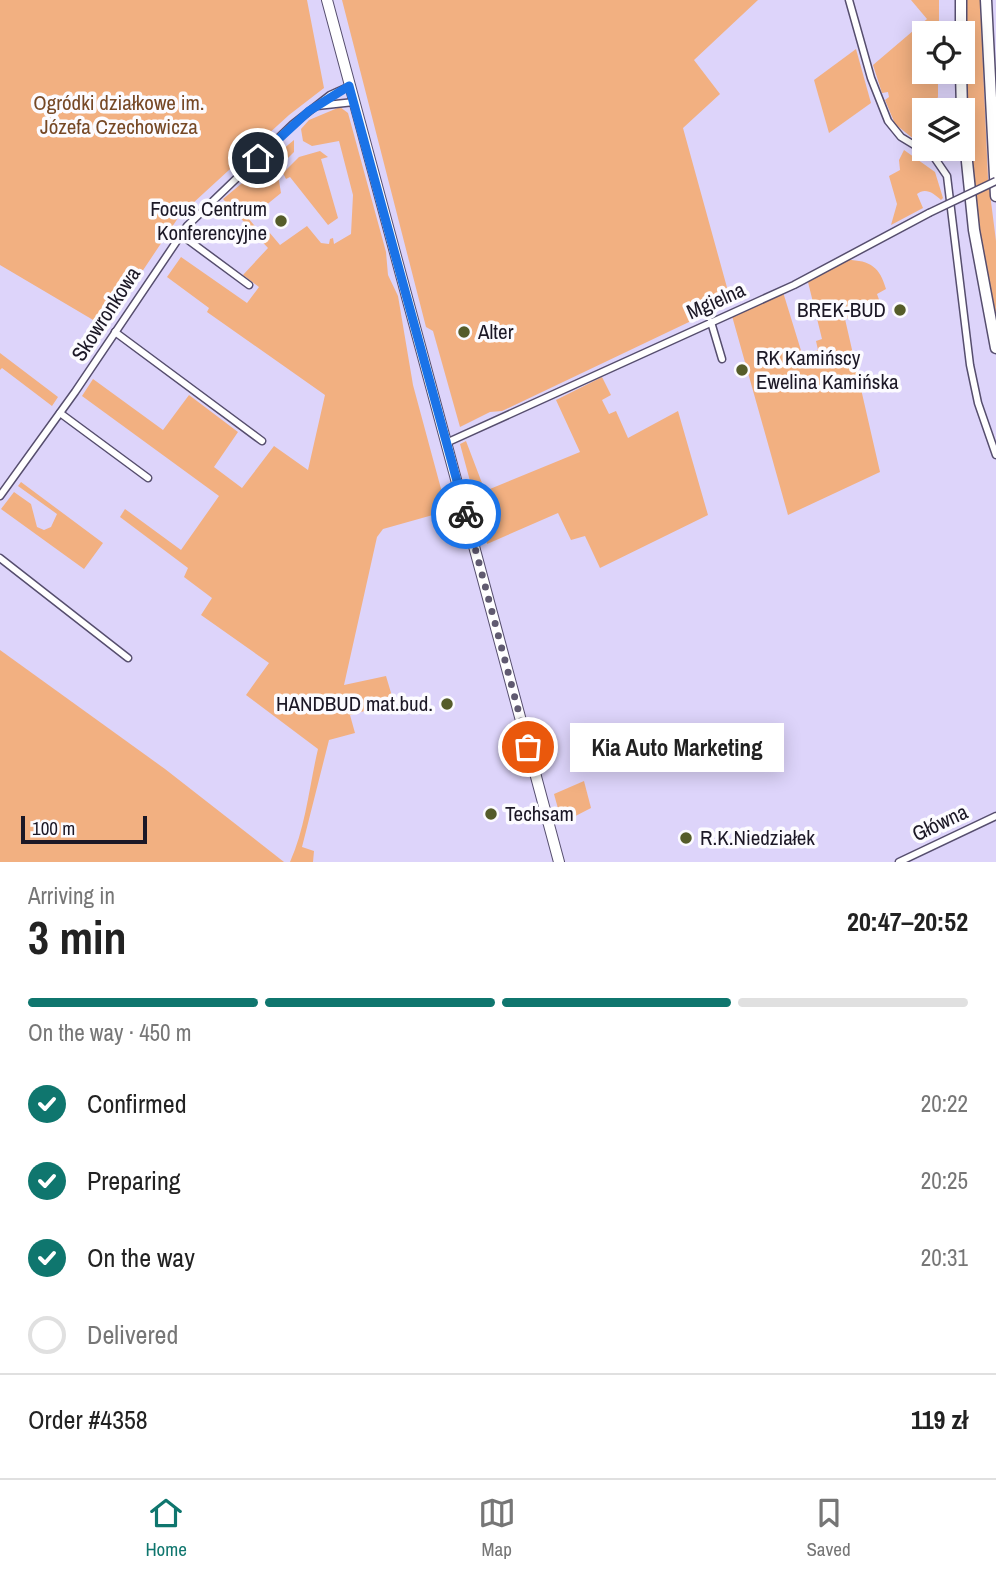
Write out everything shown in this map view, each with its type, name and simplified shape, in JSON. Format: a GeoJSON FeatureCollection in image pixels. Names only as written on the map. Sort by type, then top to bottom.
{"type":"FeatureCollection","features":[{"type":"Feature","properties":{"kind":"main road"},"geometry":{"type":"LineString","coordinates":[[961,0],[961,21]]}},
{"type":"Feature","properties":{"kind":"main road"},"geometry":{"type":"LineString","coordinates":[[986,0],[996,196]]}},
{"type":"Feature","properties":{"kind":"main road"},"geometry":{"type":"LineString","coordinates":[[966,161],[970,206],[996,348]]}},
{"type":"Feature","properties":{"kind":"street"},"geometry":{"type":"LineString","coordinates":[[327,0],[559,862]]}},
{"type":"Feature","properties":{"kind":"street"},"geometry":{"type":"LineString","coordinates":[[849,0],[871,78],[879,92],[888,121],[896,132],[934,157],[947,176],[970,365],[978,403],[996,455]]}},
{"type":"Feature","properties":{"kind":"street","name":"Skowronkowa"},"geometry":{"type":"LineString","coordinates":[[0,496],[60,413],[180,234],[201,209],[315,107],[349,86]]}},
{"type":"Feature","properties":{"kind":"street"},"geometry":{"type":"LineString","coordinates":[[315,107],[354,102]]}},
{"type":"Feature","properties":{"kind":"street","name":"Mgielna"},"geometry":{"type":"LineString","coordinates":[[446,443],[794,285],[996,180]]}},
{"type":"Feature","properties":{"kind":"street"},"geometry":{"type":"LineString","coordinates":[[180,234],[249,285]]}},
{"type":"Feature","properties":{"kind":"street"},"geometry":{"type":"LineString","coordinates":[[711,323],[722,359]]}},
{"type":"Feature","properties":{"kind":"street"},"geometry":{"type":"LineString","coordinates":[[115,332],[262,441]]}},
{"type":"Feature","properties":{"kind":"street"},"geometry":{"type":"LineString","coordinates":[[60,413],[148,478]]}},
{"type":"Feature","properties":{"kind":"street"},"geometry":{"type":"LineString","coordinates":[[0,558],[128,658]]}},
{"type":"Feature","properties":{"kind":"street","name":"Główna"},"geometry":{"type":"LineString","coordinates":[[899,862],[996,816]]}},
{"type":"Feature","properties":{"kind":"green space","name":"Ogródki działkowe im. Józefa Czechowicza"},"geometry":{"type":"Polygon","coordinates":[[[0,0],[307,0],[324,88],[289,115],[180,215],[105,327],[0,265],[0,0]]]}},
{"type":"Feature","properties":{"kind":"green space"},"geometry":{"type":"Polygon","coordinates":[[[342,0],[758,0],[694,60],[720,94],[683,128],[731,302],[502,411],[490,412],[460,427],[433,331],[426,327],[342,0]]]}},
{"type":"Feature","properties":{"kind":"green space"},"geometry":{"type":"Polygon","coordinates":[[[911,0],[939,0],[939,21],[925,21],[927,19],[911,0]]]}},
{"type":"Feature","properties":{"kind":"green space"},"geometry":{"type":"Polygon","coordinates":[[[966,0],[980,0],[988,178],[996,241],[996,332],[976,223],[972,161],[975,161],[975,98],[967,98],[966,84],[975,84],[975,21],[966,21],[966,0]]]}},
{"type":"Feature","properties":{"kind":"green space"},"geometry":{"type":"Polygon","coordinates":[[[912,32],[912,84],[938,84],[938,97],[912,98],[912,138],[895,124],[885,100],[889,97],[888,92],[882,93],[873,65],[912,32]]]}},
{"type":"Feature","properties":{"kind":"green space"},"geometry":{"type":"Polygon","coordinates":[[[856,49],[871,103],[829,133],[814,80],[856,49]]]}},
{"type":"Feature","properties":{"kind":"green space"},"geometry":{"type":"Polygon","coordinates":[[[340,107],[348,113],[386,252],[388,275],[398,296],[413,385],[447,511],[383,529],[377,537],[344,685],[386,676],[394,703],[350,715],[355,733],[329,740],[302,847],[314,851],[313,862],[290,862],[304,820],[318,749],[246,695],[269,663],[201,615],[212,598],[184,577],[188,568],[120,517],[125,509],[181,550],[219,496],[82,396],[93,379],[163,430],[189,395],[238,432],[214,467],[242,488],[274,446],[308,470],[325,395],[207,312],[209,308],[167,277],[181,257],[247,303],[259,287],[243,275],[268,248],[223,199],[294,140],[294,152],[277,169],[281,193],[249,219],[263,236],[269,232],[280,245],[307,226],[321,243],[329,244],[333,238],[334,244],[351,234],[353,195],[339,141],[312,146],[303,141],[301,129],[309,120],[340,107]]]}},
{"type":"Feature","properties":{"kind":"green space"},"geometry":{"type":"Polygon","coordinates":[[[904,150],[912,156],[912,161],[920,161],[935,172],[943,198],[941,200],[929,192],[920,192],[917,194],[923,208],[891,225],[897,204],[889,176],[900,170],[899,160],[904,150]]]}},
{"type":"Feature","properties":{"kind":"green space"},"geometry":{"type":"Polygon","coordinates":[[[320,151],[328,157],[321,159],[338,218],[328,225],[290,177],[286,179],[283,173],[299,157],[320,151]]]}},
{"type":"Feature","properties":{"kind":"green space"},"geometry":{"type":"Polygon","coordinates":[[[847,260],[873,267],[881,276],[886,289],[877,294],[882,308],[845,319],[880,472],[788,515],[732,316],[783,292],[803,357],[809,355],[808,353],[818,350],[816,341],[822,339],[808,282],[847,260]]]}},
{"type":"Feature","properties":{"kind":"green space"},"geometry":{"type":"Polygon","coordinates":[[[0,353],[58,397],[52,406],[2,368],[0,370],[0,353]]]}},
{"type":"Feature","properties":{"kind":"green space"},"geometry":{"type":"Polygon","coordinates":[[[602,377],[611,395],[602,400],[609,414],[616,411],[628,438],[678,411],[708,515],[600,568],[585,536],[571,540],[558,513],[487,544],[460,444],[466,441],[485,491],[580,452],[556,400],[602,377]]]}},
{"type":"Feature","properties":{"kind":"green space"},"geometry":{"type":"Polygon","coordinates":[[[21,482],[103,543],[84,569],[1,509],[14,492],[31,504],[37,527],[44,530],[51,527],[57,514],[18,486],[21,482]]]}},
{"type":"Feature","properties":{"kind":"green space"},"geometry":{"type":"Polygon","coordinates":[[[0,650],[165,769],[284,862],[0,862],[0,650]]]}},
{"type":"Feature","properties":{"kind":"green space"},"geometry":{"type":"Polygon","coordinates":[[[584,781],[591,808],[562,823],[554,794],[584,781]]]}},
{"type":"Feature","properties":{"kind":"way so far"},"geometry":{"type":"LineString","coordinates":[[466,514],[528,747]]}},
{"type":"Feature","properties":{"kind":"place","name":"Focus Centrum Konferencyjne"},"geometry":{"type":"Point","coordinates":[281,221]}},
{"type":"Feature","properties":{"kind":"place","name":"BREK-BUD"},"geometry":{"type":"Point","coordinates":[900,310]}},
{"type":"Feature","properties":{"kind":"place","name":"Alter"},"geometry":{"type":"Point","coordinates":[464,332]}},
{"type":"Feature","properties":{"kind":"place","name":"RK Kamińscy Ewelina Kamińska"},"geometry":{"type":"Point","coordinates":[742,370]}},
{"type":"Feature","properties":{"kind":"place","name":"HANDBUD mat.bud."},"geometry":{"type":"Point","coordinates":[447,704]}},
{"type":"Feature","properties":{"kind":"place","name":"Kia Auto Marketing"},"geometry":{"type":"Point","coordinates":[528,747]}},
{"type":"Feature","properties":{"kind":"place","name":"Techsam"},"geometry":{"type":"Point","coordinates":[491,814]}},
{"type":"Feature","properties":{"kind":"place","name":"R.K.Niedziałek"},"geometry":{"type":"Point","coordinates":[686,838]}},
{"type":"Feature","properties":{"kind":"route"},"geometry":{"type":"LineString","coordinates":[[258,158],[309,111],[332,93],[349,86],[466,514]]}}]}
